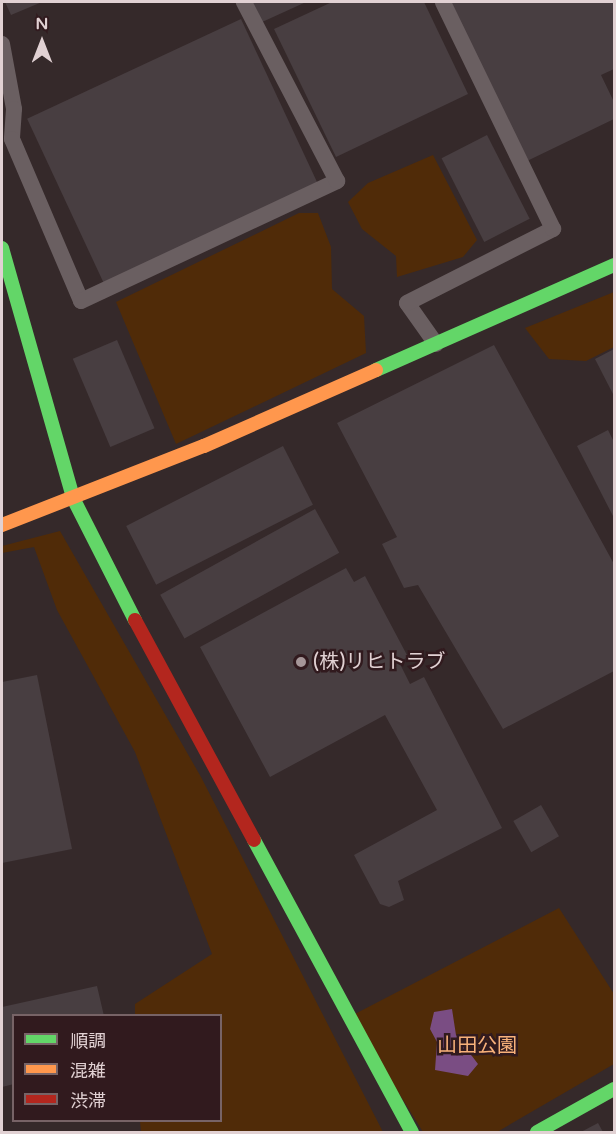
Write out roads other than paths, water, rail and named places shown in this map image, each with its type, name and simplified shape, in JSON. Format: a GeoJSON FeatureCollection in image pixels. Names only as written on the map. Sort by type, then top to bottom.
{"type":"FeatureCollection","features":[{"type":"Feature","properties":{"kind":"street"},"geometry":{"type":"LineString","coordinates":[[2,44],[14,109],[12,139],[81,301],[337,181],[244,2]]}},
{"type":"Feature","properties":{"kind":"street"},"geometry":{"type":"LineString","coordinates":[[436,344],[407,303],[553,230],[443,2]]}},
{"type":"Feature","properties":{"kind":"street"},"geometry":{"type":"LineString","coordinates":[[2,248],[74,500],[204,752],[412,1132]]}},
{"type":"Feature","properties":{"kind":"street"},"geometry":{"type":"LineString","coordinates":[[2,525],[74,500],[615,265]]}},
{"type":"Feature","properties":{"kind":"street"},"geometry":{"type":"LineString","coordinates":[[537,1132],[615,1089]]}},
{"type":"Feature","properties":{"kind":"place","name":"(株)リヒトラブ"},"geometry":{"type":"Point","coordinates":[301,662]}},
{"type":"Feature","properties":{"kind":"park label","name":"山田公園"},"geometry":{"type":"Point","coordinates":[477,1046]}}]}
